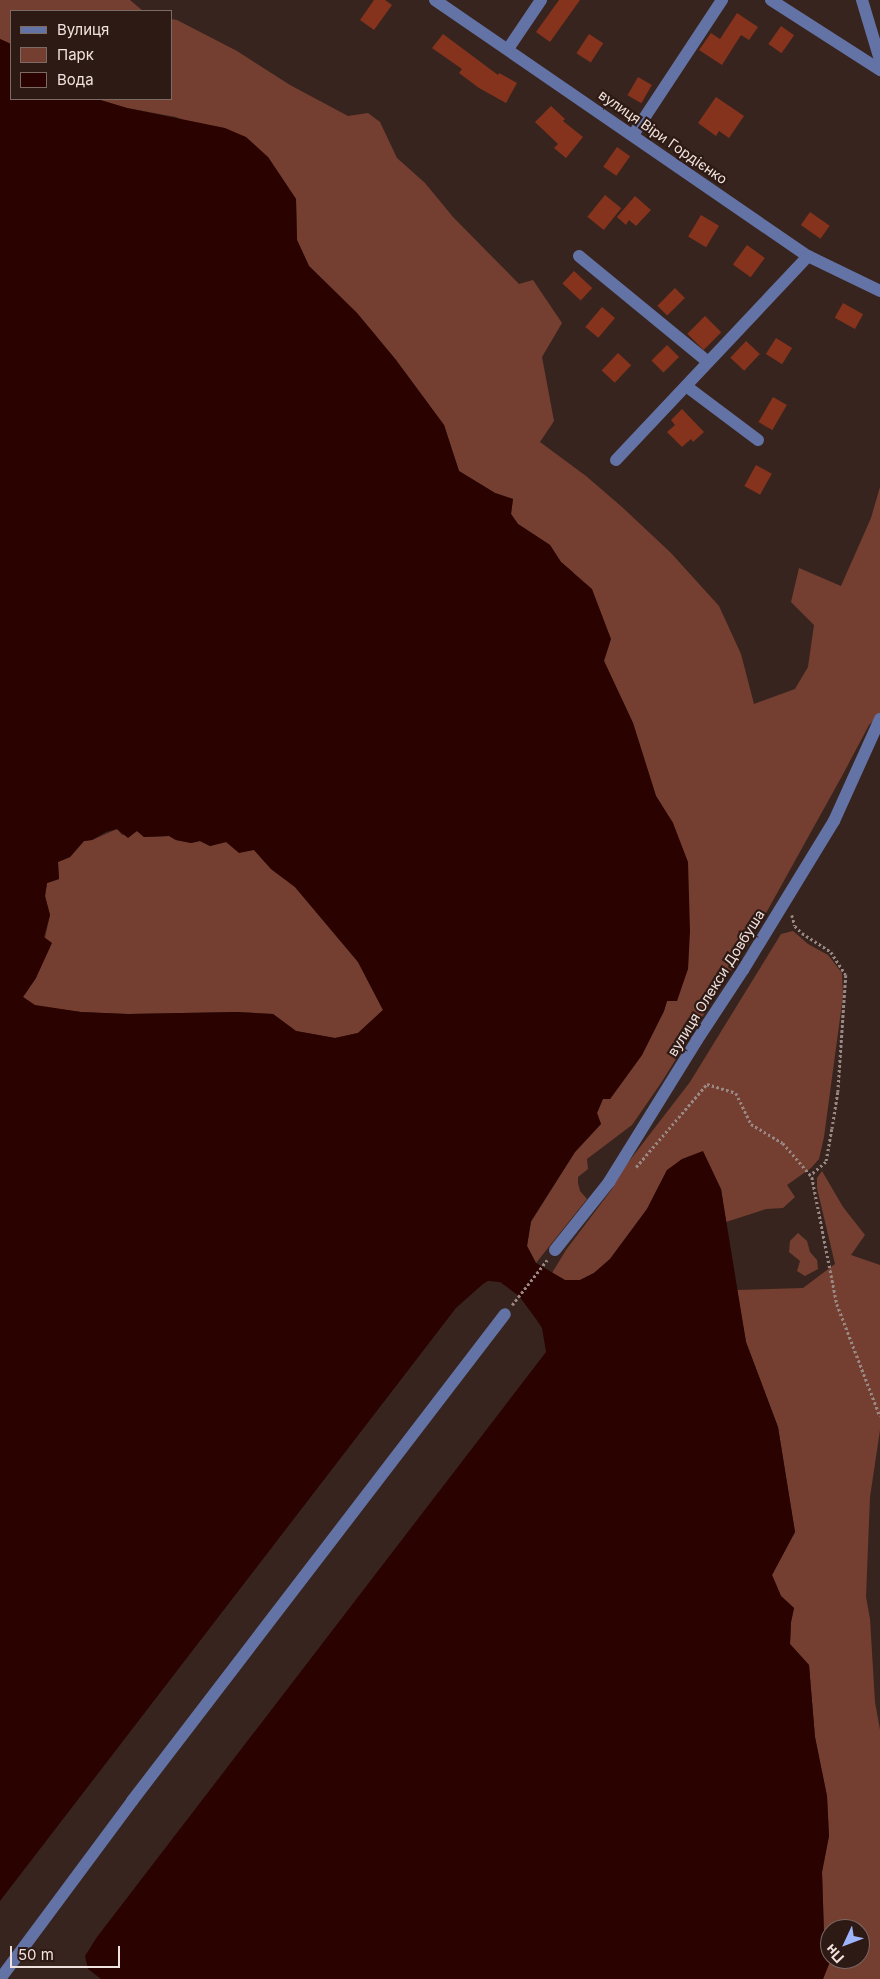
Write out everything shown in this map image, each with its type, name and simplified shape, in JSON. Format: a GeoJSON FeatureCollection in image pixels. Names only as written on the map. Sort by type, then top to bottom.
{"type":"FeatureCollection","features":[{"type":"Feature","properties":{"kind":"street","name":"вулиця Віри Гордієнко"},"geometry":{"type":"LineString","coordinates":[[435,0],[808,256],[880,291]]}},
{"type":"Feature","properties":{"kind":"street"},"geometry":{"type":"LineString","coordinates":[[508,49],[541,0]]}},
{"type":"Feature","properties":{"kind":"street"},"geometry":{"type":"LineString","coordinates":[[633,135],[722,0]]}},
{"type":"Feature","properties":{"kind":"street"},"geometry":{"type":"LineString","coordinates":[[771,0],[880,70]]}},
{"type":"Feature","properties":{"kind":"street"},"geometry":{"type":"LineString","coordinates":[[862,0],[880,60]]}},
{"type":"Feature","properties":{"kind":"street"},"geometry":{"type":"LineString","coordinates":[[579,256],[708,362]]}},
{"type":"Feature","properties":{"kind":"street"},"geometry":{"type":"LineString","coordinates":[[616,460],[808,256]]}},
{"type":"Feature","properties":{"kind":"street"},"geometry":{"type":"LineString","coordinates":[[686,386],[758,440]]}},
{"type":"Feature","properties":{"kind":"street","name":"вулиця Олекси Довбуша"},"geometry":{"type":"LineString","coordinates":[[555,1250],[609,1182],[788,897],[834,821],[880,719]]}},
{"type":"Feature","properties":{"kind":"street"},"geometry":{"type":"LineString","coordinates":[[0,1979],[132,1801],[505,1314]]}},
{"type":"Feature","properties":{"kind":"path"},"geometry":{"type":"LineString","coordinates":[[788,897],[795,926],[802,933],[831,952],[846,975],[840,1074],[832,1129],[826,1162],[811,1176]]}},
{"type":"Feature","properties":{"kind":"path"},"geometry":{"type":"LineString","coordinates":[[633,1170],[707,1084],[736,1093],[751,1124],[783,1143],[811,1176],[837,1304],[880,1416]]}},
{"type":"Feature","properties":{"kind":"path"},"geometry":{"type":"LineString","coordinates":[[505,1314],[555,1250]]}},
{"type":"Feature","properties":{"kind":"green space"},"geometry":{"type":"Polygon","coordinates":[[[0,0],[130,0],[142,10],[10,10],[10,44],[0,39],[0,0]]]}},
{"type":"Feature","properties":{"kind":"green space"},"geometry":{"type":"Polygon","coordinates":[[[172,19],[237,51],[290,85],[348,116],[368,113],[380,122],[397,158],[425,183],[453,217],[519,284],[533,280],[562,323],[542,357],[554,421],[540,442],[586,476],[622,507],[671,553],[719,606],[741,654],[754,704],[795,689],[808,667],[814,625],[791,602],[799,568],[841,586],[871,518],[880,487],[880,725],[872,722],[869,725],[756,931],[661,1083],[632,1125],[587,1159],[588,1169],[578,1177],[578,1183],[580,1191],[587,1199],[536,1263],[527,1246],[531,1222],[575,1152],[601,1124],[597,1113],[603,1098],[610,1099],[642,1055],[667,1001],[688,969],[689,910],[673,823],[656,796],[633,723],[604,661],[573,572],[561,562],[550,545],[518,524],[511,514],[513,499],[495,493],[459,471],[444,425],[396,360],[357,313],[309,266],[297,240],[296,199],[268,157],[176,117],[127,108],[100,100],[172,100],[172,19]]]}},
{"type":"Feature","properties":{"kind":"green space"},"geometry":{"type":"Polygon","coordinates":[[[117,829],[122,835],[137,831],[144,837],[169,836],[176,840],[191,843],[200,841],[210,846],[226,842],[254,850],[271,869],[295,887],[358,962],[383,1010],[358,1033],[335,1038],[296,1031],[273,1014],[237,1012],[128,1014],[81,1012],[35,1006],[23,997],[36,978],[50,915],[45,896],[47,883],[59,879],[58,862],[70,857],[84,841],[92,840],[117,829]]]}},
{"type":"Feature","properties":{"kind":"green space"},"geometry":{"type":"Polygon","coordinates":[[[793,931],[808,944],[828,955],[842,973],[843,996],[824,1137],[819,1159],[811,1168],[787,1185],[795,1197],[783,1208],[766,1209],[726,1222],[721,1189],[667,1170],[647,1209],[610,1259],[594,1273],[580,1280],[565,1280],[552,1273],[566,1250],[612,1189],[620,1173],[690,1082],[781,934],[793,931]]]}},
{"type":"Feature","properties":{"kind":"green space"},"geometry":{"type":"Polygon","coordinates":[[[822,1171],[843,1207],[865,1235],[851,1255],[880,1265],[880,1430],[870,1497],[866,1597],[870,1619],[875,1702],[880,1730],[880,1979],[823,1979],[827,1969],[870,1969],[870,1919],[824,1919],[822,1872],[829,1836],[827,1796],[815,1737],[809,1665],[790,1644],[794,1608],[781,1596],[772,1575],[795,1532],[778,1427],[746,1342],[737,1290],[803,1288],[835,1264],[817,1188],[817,1178],[822,1171]]]}},
{"type":"Feature","properties":{"kind":"green space"},"geometry":{"type":"Polygon","coordinates":[[[798,1233],[807,1241],[810,1252],[817,1260],[818,1269],[805,1276],[797,1271],[800,1261],[789,1252],[790,1241],[798,1233]]]}},
{"type":"Feature","properties":{"kind":"water"},"geometry":{"type":"Polygon","coordinates":[[[0,39],[10,44],[10,100],[100,100],[127,108],[225,128],[246,137],[268,157],[296,199],[297,240],[309,266],[357,313],[396,360],[444,425],[459,471],[495,493],[513,499],[511,514],[518,524],[550,545],[561,562],[592,589],[611,639],[604,661],[633,723],[656,796],[673,823],[688,862],[690,931],[688,969],[677,1001],[667,1001],[642,1055],[610,1099],[603,1099],[597,1113],[601,1124],[575,1152],[531,1221],[527,1246],[536,1263],[565,1280],[580,1280],[594,1273],[610,1259],[647,1209],[667,1170],[682,1159],[703,1151],[721,1189],[746,1342],[778,1427],[795,1532],[772,1575],[781,1596],[794,1608],[790,1644],[809,1665],[815,1737],[827,1796],[829,1836],[822,1872],[824,1919],[820,1919],[820,1969],[827,1969],[823,1979],[101,1979],[88,1969],[85,1956],[97,1937],[546,1352],[542,1328],[519,1296],[500,1282],[488,1281],[456,1308],[0,1901],[0,39]],[[117,829],[106,832],[92,840],[84,841],[70,857],[58,862],[59,879],[47,883],[45,896],[50,915],[44,937],[52,943],[36,978],[23,997],[35,1005],[81,1012],[128,1014],[237,1012],[273,1014],[296,1031],[335,1038],[358,1033],[383,1010],[358,962],[295,887],[271,869],[254,850],[239,853],[226,842],[210,846],[200,841],[191,843],[176,840],[169,836],[144,837],[137,831],[128,838],[117,829]]]}},
{"type":"Feature","properties":{"kind":"building"},"geometry":{"type":"Polygon","coordinates":[[[374,0],[385,0],[392,5],[374,30],[360,20],[374,0]]]}},
{"type":"Feature","properties":{"kind":"building"},"geometry":{"type":"Polygon","coordinates":[[[559,0],[580,0],[550,42],[536,32],[559,0]]]}},
{"type":"Feature","properties":{"kind":"building"},"geometry":{"type":"Polygon","coordinates":[[[737,13],[758,27],[749,40],[741,35],[722,65],[699,50],[711,33],[720,39],[737,13]]]}},
{"type":"Feature","properties":{"kind":"building"},"geometry":{"type":"Polygon","coordinates":[[[781,26],[794,35],[781,53],[768,44],[781,26]]]}},
{"type":"Feature","properties":{"kind":"building"},"geometry":{"type":"Polygon","coordinates":[[[443,34],[498,75],[499,73],[517,83],[506,103],[479,88],[459,73],[462,69],[432,48],[443,34]]]}},
{"type":"Feature","properties":{"kind":"building"},"geometry":{"type":"Polygon","coordinates":[[[589,34],[603,43],[591,63],[576,53],[589,34]]]}},
{"type":"Feature","properties":{"kind":"building"},"geometry":{"type":"Polygon","coordinates":[[[638,77],[652,85],[641,103],[628,95],[638,77]]]}},
{"type":"Feature","properties":{"kind":"building"},"geometry":{"type":"Polygon","coordinates":[[[716,97],[744,116],[729,138],[719,131],[716,136],[698,123],[716,97]]]}},
{"type":"Feature","properties":{"kind":"building"},"geometry":{"type":"Polygon","coordinates":[[[551,106],[565,119],[563,121],[583,137],[566,158],[554,148],[558,144],[535,122],[551,106]]]}},
{"type":"Feature","properties":{"kind":"building"},"geometry":{"type":"Polygon","coordinates":[[[617,147],[630,156],[616,176],[603,167],[617,147]]]}},
{"type":"Feature","properties":{"kind":"building"},"geometry":{"type":"Polygon","coordinates":[[[605,195],[621,208],[604,230],[587,217],[605,195]]]}},
{"type":"Feature","properties":{"kind":"building"},"geometry":{"type":"Polygon","coordinates":[[[635,196],[651,210],[636,226],[629,220],[626,225],[617,217],[635,196]]]}},
{"type":"Feature","properties":{"kind":"building"},"geometry":{"type":"Polygon","coordinates":[[[810,212],[830,226],[820,239],[801,225],[810,212]]]}},
{"type":"Feature","properties":{"kind":"building"},"geometry":{"type":"Polygon","coordinates":[[[701,215],[719,226],[706,247],[688,236],[701,215]]]}},
{"type":"Feature","properties":{"kind":"building"},"geometry":{"type":"Polygon","coordinates":[[[747,245],[765,258],[751,277],[733,264],[747,245]]]}},
{"type":"Feature","properties":{"kind":"building"},"geometry":{"type":"Polygon","coordinates":[[[574,271],[592,288],[581,300],[562,283],[574,271]]]}},
{"type":"Feature","properties":{"kind":"building"},"geometry":{"type":"Polygon","coordinates":[[[675,288],[685,298],[667,316],[657,306],[675,288]]]}},
{"type":"Feature","properties":{"kind":"building"},"geometry":{"type":"Polygon","coordinates":[[[843,303],[863,314],[855,329],[835,318],[843,303]]]}},
{"type":"Feature","properties":{"kind":"building"},"geometry":{"type":"Polygon","coordinates":[[[602,307],[615,318],[598,338],[585,327],[602,307]]]}},
{"type":"Feature","properties":{"kind":"building"},"geometry":{"type":"Polygon","coordinates":[[[705,316],[721,332],[704,350],[687,334],[705,316]]]}},
{"type":"Feature","properties":{"kind":"building"},"geometry":{"type":"Polygon","coordinates":[[[776,338],[792,348],[782,364],[766,354],[776,338]]]}},
{"type":"Feature","properties":{"kind":"building"},"geometry":{"type":"Polygon","coordinates":[[[746,341],[760,354],[744,371],[730,358],[746,341]]]}},
{"type":"Feature","properties":{"kind":"building"},"geometry":{"type":"Polygon","coordinates":[[[667,345],[679,357],[663,373],[651,361],[667,345]]]}},
{"type":"Feature","properties":{"kind":"building"},"geometry":{"type":"Polygon","coordinates":[[[618,353],[631,365],[615,383],[602,371],[618,353]]]}},
{"type":"Feature","properties":{"kind":"building"},"geometry":{"type":"Polygon","coordinates":[[[773,397],[787,405],[772,430],[758,422],[773,397]]]}},
{"type":"Feature","properties":{"kind":"building"},"geometry":{"type":"Polygon","coordinates":[[[682,409],[704,432],[693,442],[691,439],[682,447],[667,432],[675,425],[671,420],[682,409]]]}},
{"type":"Feature","properties":{"kind":"building"},"geometry":{"type":"Polygon","coordinates":[[[756,465],[772,474],[760,495],[744,486],[756,465]]]}}]}
